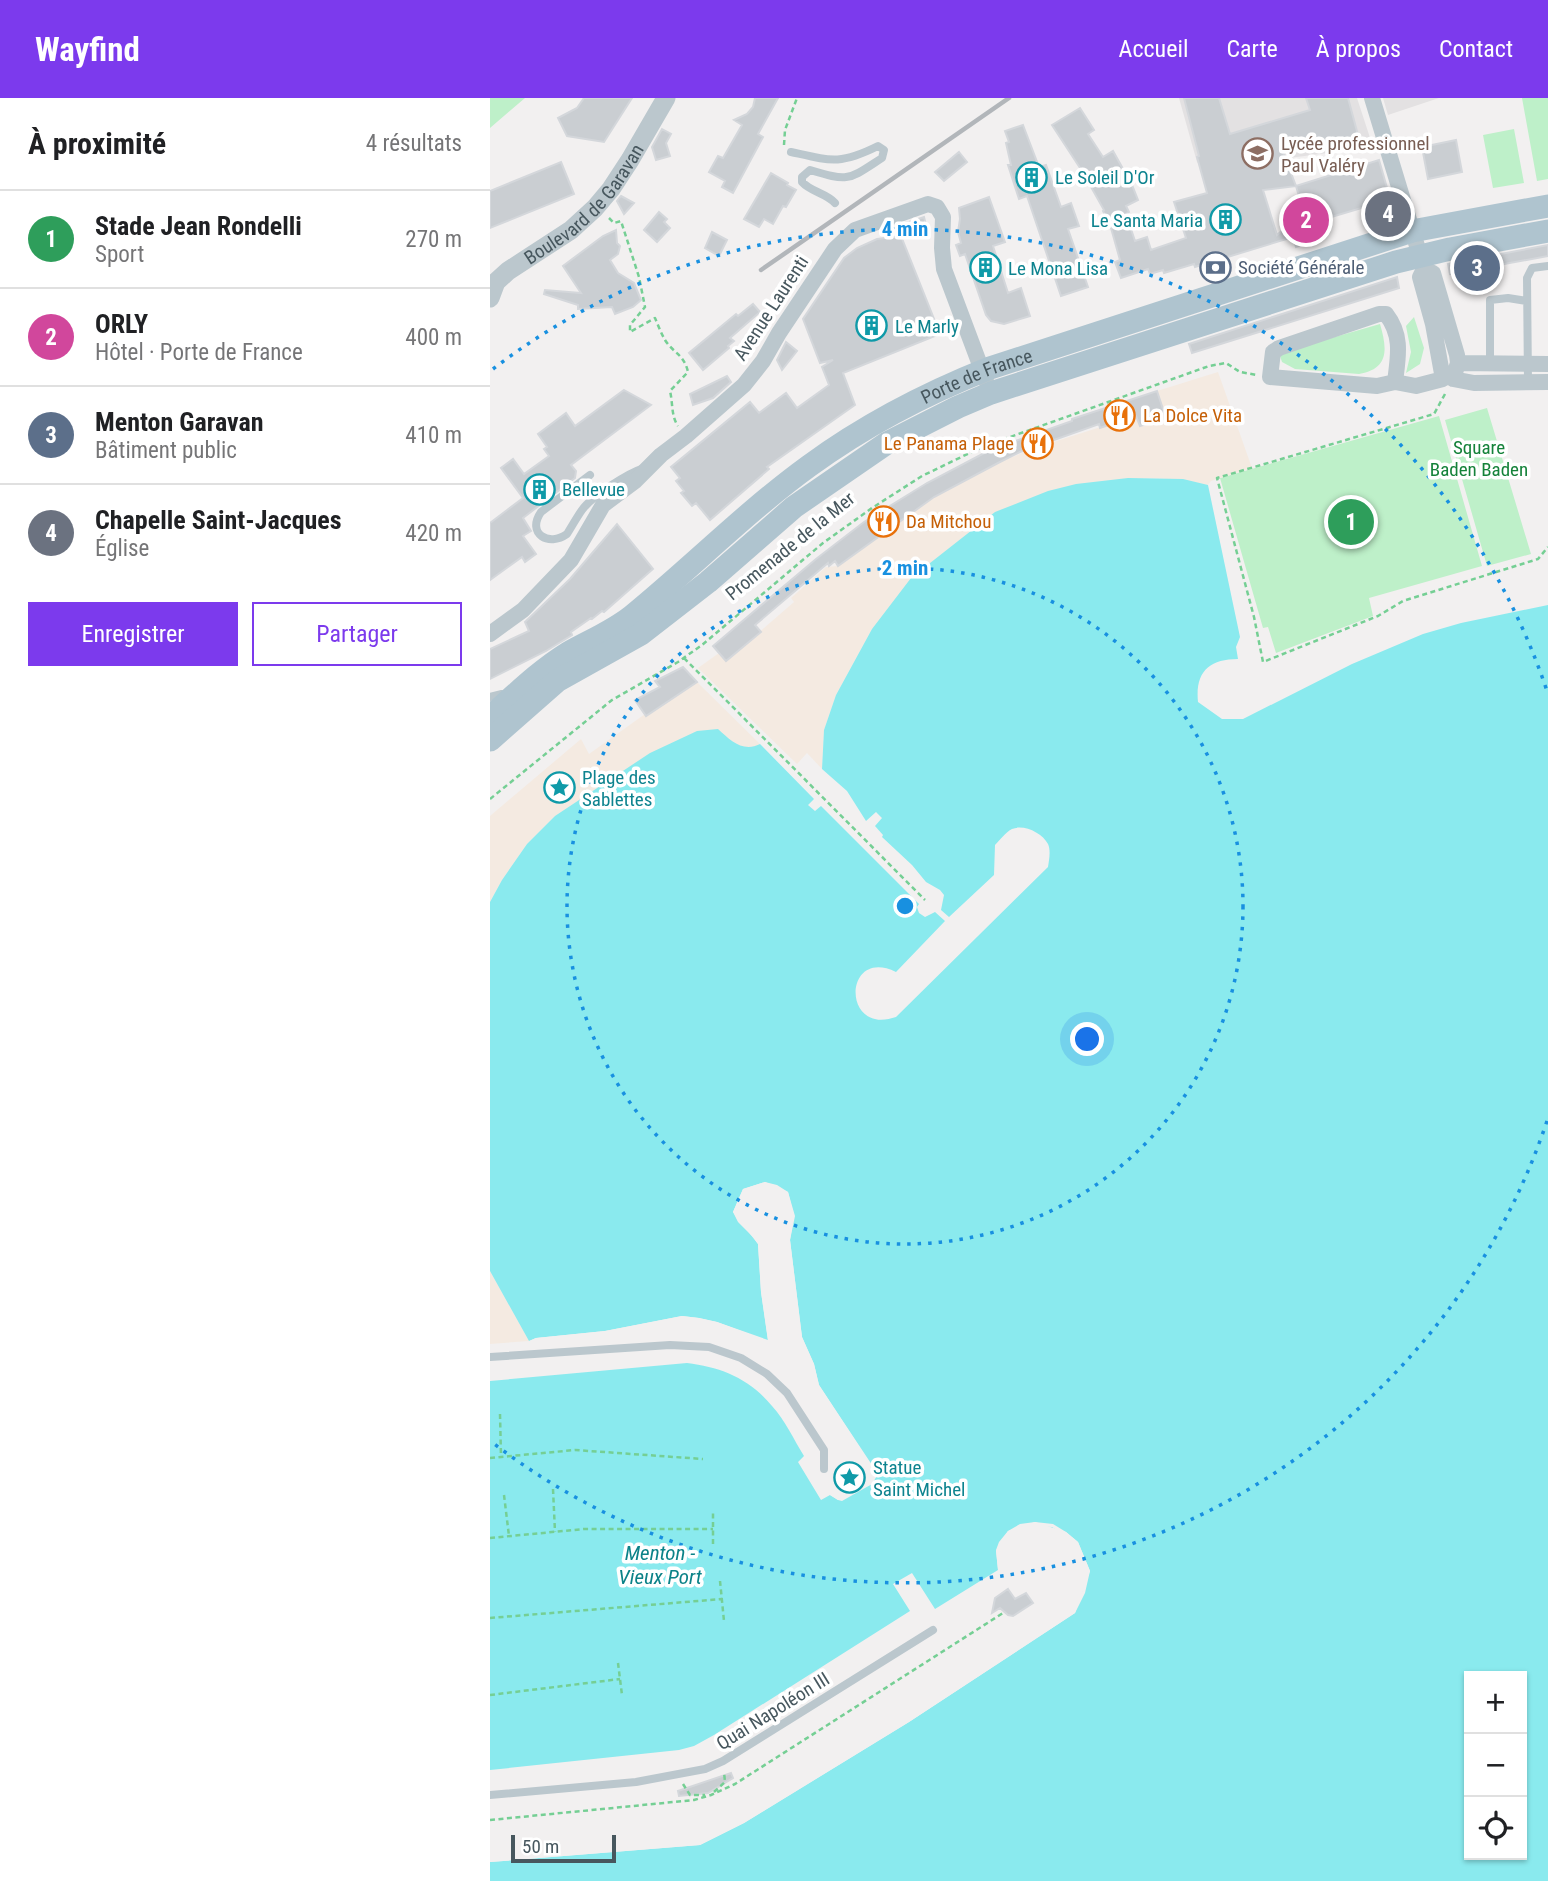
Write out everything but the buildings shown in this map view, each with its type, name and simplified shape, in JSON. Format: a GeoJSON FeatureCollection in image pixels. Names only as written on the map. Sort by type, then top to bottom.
{"type":"FeatureCollection","features":[{"type":"Feature","properties":{"kind":"main road","name":"Porte de France"},"geometry":{"type":"LineString","coordinates":[[490,718],[567,654],[628,619],[776,491],[810,465],[902,408],[981,372],[1412,231],[1548,206]]}},
{"type":"Feature","properties":{"kind":"main road","name":"Porte de France"},"geometry":{"type":"LineString","coordinates":[[490,740],[557,681],[641,634],[696,592],[794,507],[887,443],[958,407],[991,393],[1422,262],[1548,231]]}},
{"type":"Feature","properties":{"kind":"street","name":"Boulevard de Garavan"},"geometry":{"type":"LineString","coordinates":[[490,299],[496,282],[508,271],[571,230],[595,208],[630,160],[666,98]]}},
{"type":"Feature","properties":{"kind":"street"},"geometry":{"type":"LineString","coordinates":[[1372,98],[1422,262],[1420,277],[1448,379]]}},
{"type":"Feature","properties":{"kind":"street","name":"Avenue Laurenti"},"geometry":{"type":"LineString","coordinates":[[490,634],[523,610],[570,560],[603,505],[635,481],[661,454],[686,436],[744,385],[763,361],[852,226],[928,204],[937,207],[943,217],[944,269],[991,393]]}},
{"type":"Feature","properties":{"kind":"street"},"geometry":{"type":"LineString","coordinates":[[1422,262],[1433,273],[1458,359],[1448,379]]}},
{"type":"Feature","properties":{"kind":"street"},"geometry":{"type":"LineString","coordinates":[[1395,382],[1400,348],[1386,314],[1379,314],[1273,352],[1270,377],[1377,386],[1395,382],[1416,386],[1448,379],[1474,383],[1548,382]]}},
{"type":"Feature","properties":{"kind":"street"},"geometry":{"type":"LineString","coordinates":[[1458,359],[1490,363],[1548,364]]}},
{"type":"Feature","properties":{"kind":"lane"},"geometry":{"type":"LineString","coordinates":[[791,152],[832,161],[857,157],[878,146],[884,150],[882,158],[852,177],[837,178],[810,170],[802,177],[807,188],[835,203]]}},
{"type":"Feature","properties":{"kind":"lane"},"geometry":{"type":"LineString","coordinates":[[1528,383],[1527,278],[1532,268],[1548,266]]}},
{"type":"Feature","properties":{"kind":"lane"},"geometry":{"type":"LineString","coordinates":[[1490,363],[1490,300],[1508,298],[1527,301]]}},
{"type":"Feature","properties":{"kind":"lane"},"geometry":{"type":"LineString","coordinates":[[590,475],[541,512],[536,519],[536,527],[542,537],[555,540],[563,537],[583,508],[592,500],[633,472],[649,467]]}},
{"type":"Feature","properties":{"kind":"lane"},"geometry":{"type":"LineString","coordinates":[[490,698],[501,694],[514,696]]}},
{"type":"Feature","properties":{"kind":"lane"},"geometry":{"type":"LineString","coordinates":[[490,1357],[670,1345],[709,1347],[741,1358],[767,1374],[787,1393],[824,1450],[824,1469]]}},
{"type":"Feature","properties":{"kind":"lane","name":"Quai Napoléon III"},"geometry":{"type":"LineString","coordinates":[[490,1795],[636,1782],[705,1769],[723,1762],[933,1630]]}},
{"type":"Feature","properties":{"kind":"path"},"geometry":{"type":"LineString","coordinates":[[791,152],[784,145],[785,130],[797,98]]}},
{"type":"Feature","properties":{"kind":"path"},"geometry":{"type":"LineString","coordinates":[[606,216],[614,223],[621,221],[639,277],[645,307],[630,324],[630,332],[655,318],[666,342],[679,353],[686,365],[688,372],[670,391],[674,404],[673,419],[686,436]]}},
{"type":"Feature","properties":{"kind":"path","name":"Promenade de la Mer"},"geometry":{"type":"LineString","coordinates":[[490,799],[611,700],[684,658],[822,543],[922,476],[982,447],[1209,366],[1226,363],[1240,372],[1270,377]]}},
{"type":"Feature","properties":{"kind":"path"},"geometry":{"type":"LineString","coordinates":[[1448,379],[1434,414],[1217,478],[1254,617],[1263,662],[1378,616],[1403,601],[1538,559],[1548,547]]}},
{"type":"Feature","properties":{"kind":"path"},"geometry":{"type":"LineString","coordinates":[[684,658],[925,900]]}},
{"type":"Feature","properties":{"kind":"path"},"geometry":{"type":"LineString","coordinates":[[500,1415],[502,1457]]}},
{"type":"Feature","properties":{"kind":"path"},"geometry":{"type":"LineString","coordinates":[[490,1458],[575,1450],[703,1458]]}},
{"type":"Feature","properties":{"kind":"path"},"geometry":{"type":"LineString","coordinates":[[553,1489],[555,1532]]}},
{"type":"Feature","properties":{"kind":"path"},"geometry":{"type":"LineString","coordinates":[[504,1495],[509,1536]]}},
{"type":"Feature","properties":{"kind":"path"},"geometry":{"type":"LineString","coordinates":[[713,1513],[713,1544]]}},
{"type":"Feature","properties":{"kind":"path"},"geometry":{"type":"LineString","coordinates":[[490,1538],[584,1529],[713,1528]]}},
{"type":"Feature","properties":{"kind":"path"},"geometry":{"type":"LineString","coordinates":[[720,1581],[724,1621]]}},
{"type":"Feature","properties":{"kind":"path"},"geometry":{"type":"LineString","coordinates":[[490,1618],[722,1599]]}},
{"type":"Feature","properties":{"kind":"path"},"geometry":{"type":"LineString","coordinates":[[618,1663],[622,1695]]}},
{"type":"Feature","properties":{"kind":"path"},"geometry":{"type":"LineString","coordinates":[[490,1695],[620,1679]]}},
{"type":"Feature","properties":{"kind":"path"},"geometry":{"type":"LineString","coordinates":[[690,1795],[711,1795],[725,1782]]}},
{"type":"Feature","properties":{"kind":"shaded area","name":"Lycée professionnel Paul Valéry"},"geometry":{"type":"Polygon","coordinates":[[[1179,98],[1357,98],[1373,147],[1204,169],[1197,162],[1179,98]]]}},
{"type":"Feature","properties":{"kind":"shaded area"},"geometry":{"type":"Polygon","coordinates":[[[1383,98],[1439,98],[1388,115],[1383,98]]]}},
{"type":"Feature","properties":{"kind":"green space"},"geometry":{"type":"Polygon","coordinates":[[[490,98],[525,98],[490,128],[490,98]]]}},
{"type":"Feature","properties":{"kind":"green space"},"geometry":{"type":"Polygon","coordinates":[[[1522,98],[1548,98],[1548,179],[1537,181],[1522,98]]]}},
{"type":"Feature","properties":{"kind":"green space"},"geometry":{"type":"Polygon","coordinates":[[[1514,129],[1524,183],[1493,188],[1483,135],[1514,129]]]}},
{"type":"Feature","properties":{"kind":"green space"},"geometry":{"type":"Polygon","coordinates":[[[1414,317],[1424,348],[1420,364],[1406,373],[1411,352],[1406,326],[1414,317]]]}},
{"type":"Feature","properties":{"kind":"green space"},"geometry":{"type":"Polygon","coordinates":[[[1380,324],[1384,356],[1376,367],[1369,371],[1359,374],[1295,369],[1282,362],[1279,353],[1380,324]]]}},
{"type":"Feature","properties":{"kind":"green space","name":"Square Baden Baden"},"geometry":{"type":"Polygon","coordinates":[[[1487,408],[1531,554],[1487,566],[1445,420],[1487,408]]]}},
{"type":"Feature","properties":{"kind":"green space"},"geometry":{"type":"Polygon","coordinates":[[[1439,416],[1482,566],[1369,598],[1373,616],[1276,653],[1268,627],[1263,628],[1220,478],[1439,416]]]}},
{"type":"Feature","properties":{"kind":"sand"},"geometry":{"type":"Polygon","coordinates":[[[1218,372],[1252,468],[1211,481],[1208,485],[1157,478],[1106,482],[872,629],[836,695],[824,730],[822,769],[807,753],[797,764],[698,668],[719,653],[726,661],[794,602],[791,598],[826,567],[838,566],[936,496],[978,472],[1033,449],[1136,416],[1140,426],[1166,418],[1157,391],[1218,372]]]}},
{"type":"Feature","properties":{"kind":"sand","name":"Plage des Sablettes"},"geometry":{"type":"Polygon","coordinates":[[[697,682],[760,744],[747,748],[728,739],[555,816],[527,844],[490,902],[490,816],[581,739],[589,754],[645,714],[647,716],[697,682]]]}},
{"type":"Feature","properties":{"kind":"sand"},"geometry":{"type":"Polygon","coordinates":[[[490,1271],[529,1341],[490,1344],[490,1271]]]}},
{"type":"Feature","properties":{"kind":"water"},"geometry":{"type":"Polygon","coordinates":[[[1318,221],[1325,222],[1329,227],[1324,234],[1309,237],[1304,229],[1318,221]]]}},
{"type":"Feature","properties":{"kind":"water","name":"Menton - Vieux Port"},"geometry":{"type":"Polygon","coordinates":[[[1128,478],[1183,479],[1208,485],[1240,637],[1236,647],[1238,659],[1212,665],[1202,675],[1198,702],[1222,719],[1243,719],[1352,664],[1423,634],[1461,623],[1548,605],[1548,1881],[490,1881],[490,1862],[700,1845],[744,1823],[909,1722],[1075,1613],[1090,1571],[1078,1542],[1066,1532],[1035,1522],[1008,1531],[996,1551],[998,1570],[935,1609],[912,1573],[893,1584],[910,1611],[694,1746],[679,1750],[490,1770],[490,1381],[687,1363],[712,1368],[734,1376],[754,1388],[777,1412],[804,1456],[798,1462],[821,1500],[830,1495],[838,1500],[872,1484],[877,1474],[819,1385],[814,1364],[802,1337],[790,1240],[794,1216],[788,1192],[765,1182],[743,1189],[733,1212],[758,1244],[768,1341],[717,1322],[682,1316],[605,1331],[529,1341],[490,1271],[490,902],[527,844],[555,816],[650,753],[697,731],[718,729],[742,746],[760,744],[814,799],[808,805],[815,811],[821,806],[919,904],[919,913],[925,917],[935,912],[945,921],[896,972],[881,967],[869,969],[861,975],[856,995],[858,1006],[865,1014],[878,1020],[896,1017],[1048,867],[1049,847],[1042,836],[1032,830],[1010,830],[995,845],[994,875],[949,917],[941,910],[944,895],[940,890],[926,882],[882,837],[875,826],[882,818],[876,812],[866,821],[847,791],[822,769],[824,730],[836,695],[872,629],[911,578],[995,512],[1048,491],[1076,484],[1128,478]]]}},
{"type":"Feature","properties":{"kind":"pier"},"geometry":{"type":"Polygon","coordinates":[[[765,1182],[788,1192],[795,1216],[790,1240],[802,1337],[814,1364],[819,1385],[878,1474],[872,1484],[842,1501],[830,1495],[834,1493],[842,1497],[870,1481],[873,1474],[816,1387],[811,1365],[799,1338],[787,1240],[791,1216],[785,1194],[776,1188],[765,1185],[745,1192],[737,1212],[761,1244],[764,1291],[772,1340],[770,1344],[716,1325],[682,1320],[605,1334],[529,1341],[605,1331],[682,1316],[717,1322],[768,1340],[758,1244],[738,1222],[733,1212],[743,1189],[765,1182]]]}},
{"type":"Feature","properties":{"kind":"pier"},"geometry":{"type":"Polygon","coordinates":[[[1020,1524],[1053,1524],[1078,1542],[1090,1571],[1085,1593],[1075,1613],[909,1722],[744,1823],[700,1845],[490,1862],[490,1858],[699,1842],[743,1820],[907,1719],[1073,1610],[1082,1592],[1087,1571],[1075,1544],[1052,1527],[1021,1527],[1010,1533],[1000,1551],[1001,1568],[998,1570],[996,1550],[999,1542],[1008,1531],[1020,1524]]]}},
{"type":"Feature","properties":{"kind":"railway"},"geometry":{"type":"LineString","coordinates":[[761,270],[1009,98]]}},
{"type":"Feature","properties":{"kind":"place","name":"Lycée professionnel Paul Valéry"},"geometry":{"type":"Point","coordinates":[1258,154]}},
{"type":"Feature","properties":{"kind":"place","name":"Le Soleil D'Or"},"geometry":{"type":"Point","coordinates":[1032,177]}},
{"type":"Feature","properties":{"kind":"place","name":"Chapelle Saint-Jacques"},"geometry":{"type":"Point","coordinates":[1388,214]}},
{"type":"Feature","properties":{"kind":"place","name":"Le Santa Maria"},"geometry":{"type":"Point","coordinates":[1226,220]}},
{"type":"Feature","properties":{"kind":"place","name":"ORLY"},"geometry":{"type":"Point","coordinates":[1306,220]}},
{"type":"Feature","properties":{"kind":"place","name":"Société Générale"},"geometry":{"type":"Point","coordinates":[1215,267]}},
{"type":"Feature","properties":{"kind":"place","name":"Le Mona Lisa"},"geometry":{"type":"Point","coordinates":[985,268]}},
{"type":"Feature","properties":{"kind":"place","name":"Menton Garavan"},"geometry":{"type":"Point","coordinates":[1477,268]}},
{"type":"Feature","properties":{"kind":"place","name":"Le Marly"},"geometry":{"type":"Point","coordinates":[872,326]}},
{"type":"Feature","properties":{"kind":"place","name":"La Dolce Vita"},"geometry":{"type":"Point","coordinates":[1120,415]}},
{"type":"Feature","properties":{"kind":"place","name":"Le Panama Plage"},"geometry":{"type":"Point","coordinates":[1037,443]}},
{"type":"Feature","properties":{"kind":"place","name":"Bellevue"},"geometry":{"type":"Point","coordinates":[539,489]}},
{"type":"Feature","properties":{"kind":"place","name":"Da Mitchou"},"geometry":{"type":"Point","coordinates":[883,521]}},
{"type":"Feature","properties":{"kind":"place","name":"Stade Jean Rondelli"},"geometry":{"type":"Point","coordinates":[1351,522]}},
{"type":"Feature","properties":{"kind":"place","name":"Plage des Sablettes"},"geometry":{"type":"Point","coordinates":[559,788]}},
{"type":"Feature","properties":{"kind":"place","name":"Statue Saint Michel"},"geometry":{"type":"Point","coordinates":[850,1478]}}]}
